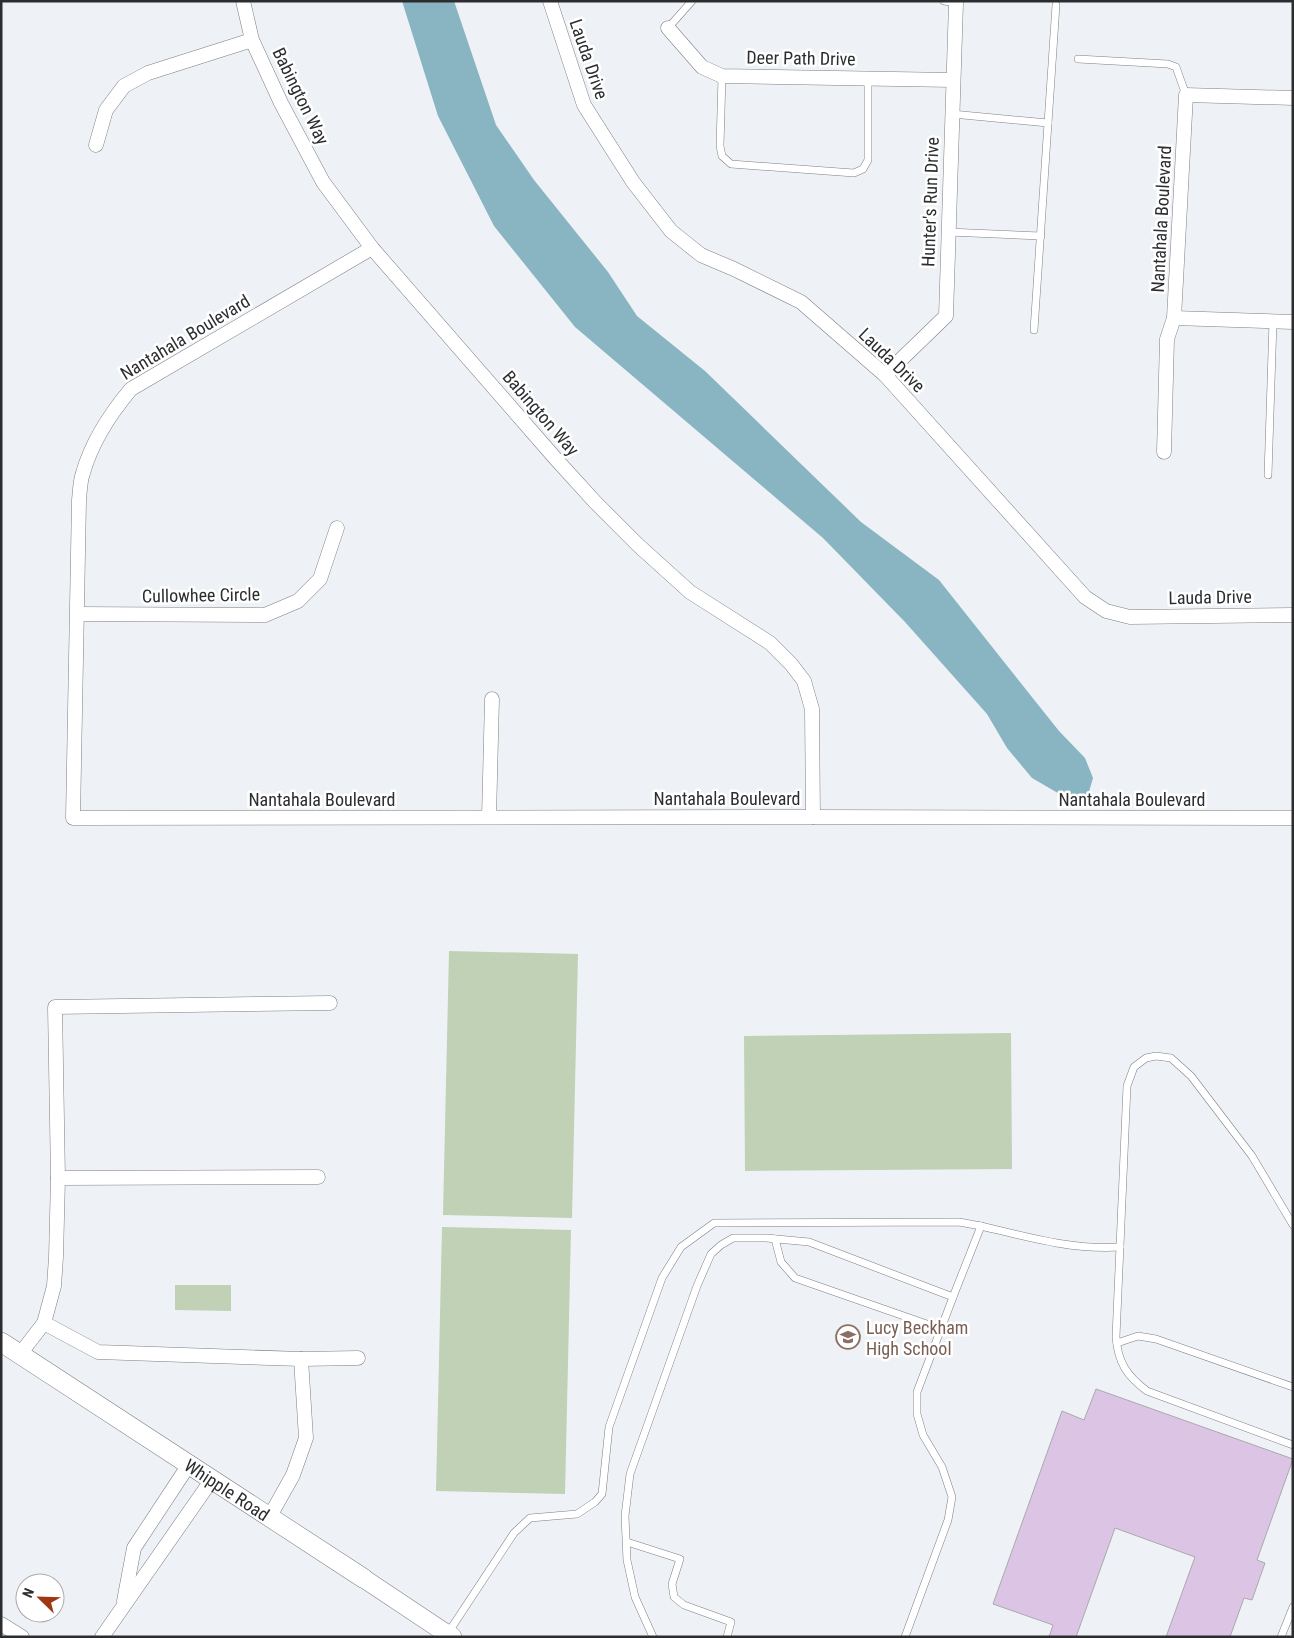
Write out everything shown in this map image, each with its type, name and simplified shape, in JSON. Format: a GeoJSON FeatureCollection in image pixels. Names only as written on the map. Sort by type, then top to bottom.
{"type":"FeatureCollection","features":[{"type":"Feature","properties":{"kind":"main road","name":"Whipple Road"},"geometry":{"type":"LineString","coordinates":[[1,1342],[213,1478],[363,1578]]}},
{"type":"Feature","properties":{"kind":"street","name":"Babington Way"},"geometry":{"type":"LineString","coordinates":[[243,1],[252,40],[281,103],[323,182],[372,248],[601,508],[638,545],[690,592],[770,642],[804,681],[812,710],[813,817]]}},
{"type":"Feature","properties":{"kind":"street","name":"Lauda Drive"},"geometry":{"type":"LineString","coordinates":[[550,1],[584,106],[632,182],[671,231],[701,255],[801,302],[885,375],[1085,597],[1106,611],[1130,617],[1293,615]]}},
{"type":"Feature","properties":{"kind":"street","name":"Hunter's Run Drive"},"geometry":{"type":"LineString","coordinates":[[885,375],[946,316],[952,114],[950,2]]}},
{"type":"Feature","properties":{"kind":"street","name":"Deer Path Drive"},"geometry":{"type":"LineString","coordinates":[[668,28],[702,67],[722,76],[952,80]]}},
{"type":"Feature","properties":{"kind":"street"},"geometry":{"type":"LineString","coordinates":[[96,145],[106,110],[124,86],[148,72],[252,40]]}},
{"type":"Feature","properties":{"kind":"street"},"geometry":{"type":"LineString","coordinates":[[1186,95],[1293,98]]}},
{"type":"Feature","properties":{"kind":"street","name":"Nantahala Boulevard"},"geometry":{"type":"LineString","coordinates":[[1164,452],[1167,339],[1174,318],[1186,95]]}},
{"type":"Feature","properties":{"kind":"street","name":"Nantahala Boulevard"},"geometry":{"type":"LineString","coordinates":[[372,248],[131,389],[102,427],[82,474],[79,500],[73,818],[1293,818]]}},
{"type":"Feature","properties":{"kind":"street"},"geometry":{"type":"LineString","coordinates":[[1174,318],[1293,322]]}},
{"type":"Feature","properties":{"kind":"street","name":"Cullowhee Circle"},"geometry":{"type":"LineString","coordinates":[[78,614],[265,615],[298,601],[320,579],[336,528]]}},
{"type":"Feature","properties":{"kind":"street"},"geometry":{"type":"LineString","coordinates":[[488,817],[492,698]]}},
{"type":"Feature","properties":{"kind":"street"},"geometry":{"type":"LineString","coordinates":[[20,1354],[44,1323],[54,1286],[58,1178],[55,1007],[330,1003]]}},
{"type":"Feature","properties":{"kind":"street"},"geometry":{"type":"LineString","coordinates":[[58,1178],[318,1177]]}},
{"type":"Feature","properties":{"kind":"street"},"geometry":{"type":"LineString","coordinates":[[44,1323],[98,1352],[358,1358]]}},
{"type":"Feature","properties":{"kind":"street"},"geometry":{"type":"LineString","coordinates":[[270,1516],[293,1475],[306,1438],[301,1358]]}},
{"type":"Feature","properties":{"kind":"street"},"geometry":{"type":"LineString","coordinates":[[123,1607],[134,1548],[190,1464]]}},
{"type":"Feature","properties":{"kind":"street"},"geometry":{"type":"LineString","coordinates":[[102,1637],[213,1478]]}},
{"type":"Feature","properties":{"kind":"street","name":"Whipple Road"},"geometry":{"type":"LineString","coordinates":[[363,1578],[450,1635]]}},
{"type":"Feature","properties":{"kind":"street"},"geometry":{"type":"LineString","coordinates":[[1,1624],[22,1637]]}},
{"type":"Feature","properties":{"kind":"lane"},"geometry":{"type":"LineString","coordinates":[[668,28],[692,1]]}},
{"type":"Feature","properties":{"kind":"lane"},"geometry":{"type":"LineString","coordinates":[[1034,330],[1056,5]]}},
{"type":"Feature","properties":{"kind":"lane"},"geometry":{"type":"LineString","coordinates":[[1078,59],[1168,64],[1176,67],[1186,95]]}},
{"type":"Feature","properties":{"kind":"lane"},"geometry":{"type":"LineString","coordinates":[[722,76],[720,146],[722,156],[731,164],[854,173],[863,169],[868,160],[868,79]]}},
{"type":"Feature","properties":{"kind":"lane"},"geometry":{"type":"LineString","coordinates":[[952,114],[1048,123]]}},
{"type":"Feature","properties":{"kind":"lane"},"geometry":{"type":"LineString","coordinates":[[948,232],[1040,236]]}},
{"type":"Feature","properties":{"kind":"lane"},"geometry":{"type":"LineString","coordinates":[[1268,475],[1273,321]]}},
{"type":"Feature","properties":{"kind":"lane"},"geometry":{"type":"LineString","coordinates":[[1293,1225],[1252,1156],[1191,1076],[1171,1058],[1156,1056],[1146,1058],[1134,1067],[1127,1086],[1120,1247],[1117,1342],[1122,1365],[1132,1380],[1147,1391],[1293,1445]]}},
{"type":"Feature","properties":{"kind":"lane"},"geometry":{"type":"LineString","coordinates":[[450,1635],[514,1533],[530,1518],[577,1514],[596,1502],[602,1494],[609,1427],[662,1278],[681,1247],[714,1223],[958,1222],[1060,1245],[1100,1248],[1120,1247]]}},
{"type":"Feature","properties":{"kind":"lane"},"geometry":{"type":"LineString","coordinates":[[906,1637],[948,1520],[952,1497],[942,1467],[923,1435],[917,1414],[917,1392],[981,1226]]}},
{"type":"Feature","properties":{"kind":"lane"},"geometry":{"type":"LineString","coordinates":[[653,1637],[635,1597],[627,1560],[625,1516],[630,1474],[711,1254],[733,1238],[809,1242],[953,1298]]}},
{"type":"Feature","properties":{"kind":"lane"},"geometry":{"type":"LineString","coordinates":[[775,1239],[781,1262],[795,1278],[941,1329]]}},
{"type":"Feature","properties":{"kind":"lane"},"geometry":{"type":"LineString","coordinates":[[1117,1342],[1138,1336],[1156,1339],[1293,1388]]}},
{"type":"Feature","properties":{"kind":"lane"},"geometry":{"type":"LineString","coordinates":[[626,1542],[680,1559],[672,1584],[674,1597],[684,1604],[732,1622],[727,1637]]}},
{"type":"Feature","properties":{"kind":"lane"},"geometry":{"type":"LineString","coordinates":[[1281,1637],[1293,1606]]}},
{"type":"Feature","properties":{"kind":"green space"},"geometry":{"type":"Polygon","coordinates":[[[449,951],[578,954],[572,1218],[443,1215],[449,951]]]}},
{"type":"Feature","properties":{"kind":"green space"},"geometry":{"type":"Polygon","coordinates":[[[1011,1033],[1012,1169],[745,1171],[744,1036],[1011,1033]]]}},
{"type":"Feature","properties":{"kind":"green space"},"geometry":{"type":"Polygon","coordinates":[[[442,1227],[571,1230],[565,1494],[436,1491],[442,1227]]]}},
{"type":"Feature","properties":{"kind":"green space"},"geometry":{"type":"Polygon","coordinates":[[[175,1285],[231,1285],[231,1311],[175,1310],[175,1285]]]}},
{"type":"Feature","properties":{"kind":"water"},"geometry":{"type":"Polygon","coordinates":[[[402,1],[454,1],[496,125],[534,180],[608,272],[637,316],[705,371],[861,522],[939,580],[1059,731],[1085,758],[1093,778],[1088,795],[1063,796],[1032,778],[1007,748],[987,714],[905,622],[823,538],[575,327],[494,226],[438,116],[402,1]]]}},
{"type":"Feature","properties":{"kind":"building"},"geometry":{"type":"Polygon","coordinates":[[[1096,1389],[1293,1459],[1257,1560],[1265,1563],[1252,1600],[1244,1598],[1230,1637],[1166,1637],[1195,1557],[1115,1528],[1076,1637],[1049,1637],[1053,1625],[993,1604],[1062,1411],[1084,1420],[1096,1389]]]}},
{"type":"Feature","properties":{"kind":"place","name":"Lucy Beckham High School"},"geometry":{"type":"Point","coordinates":[848,1337]}}]}
